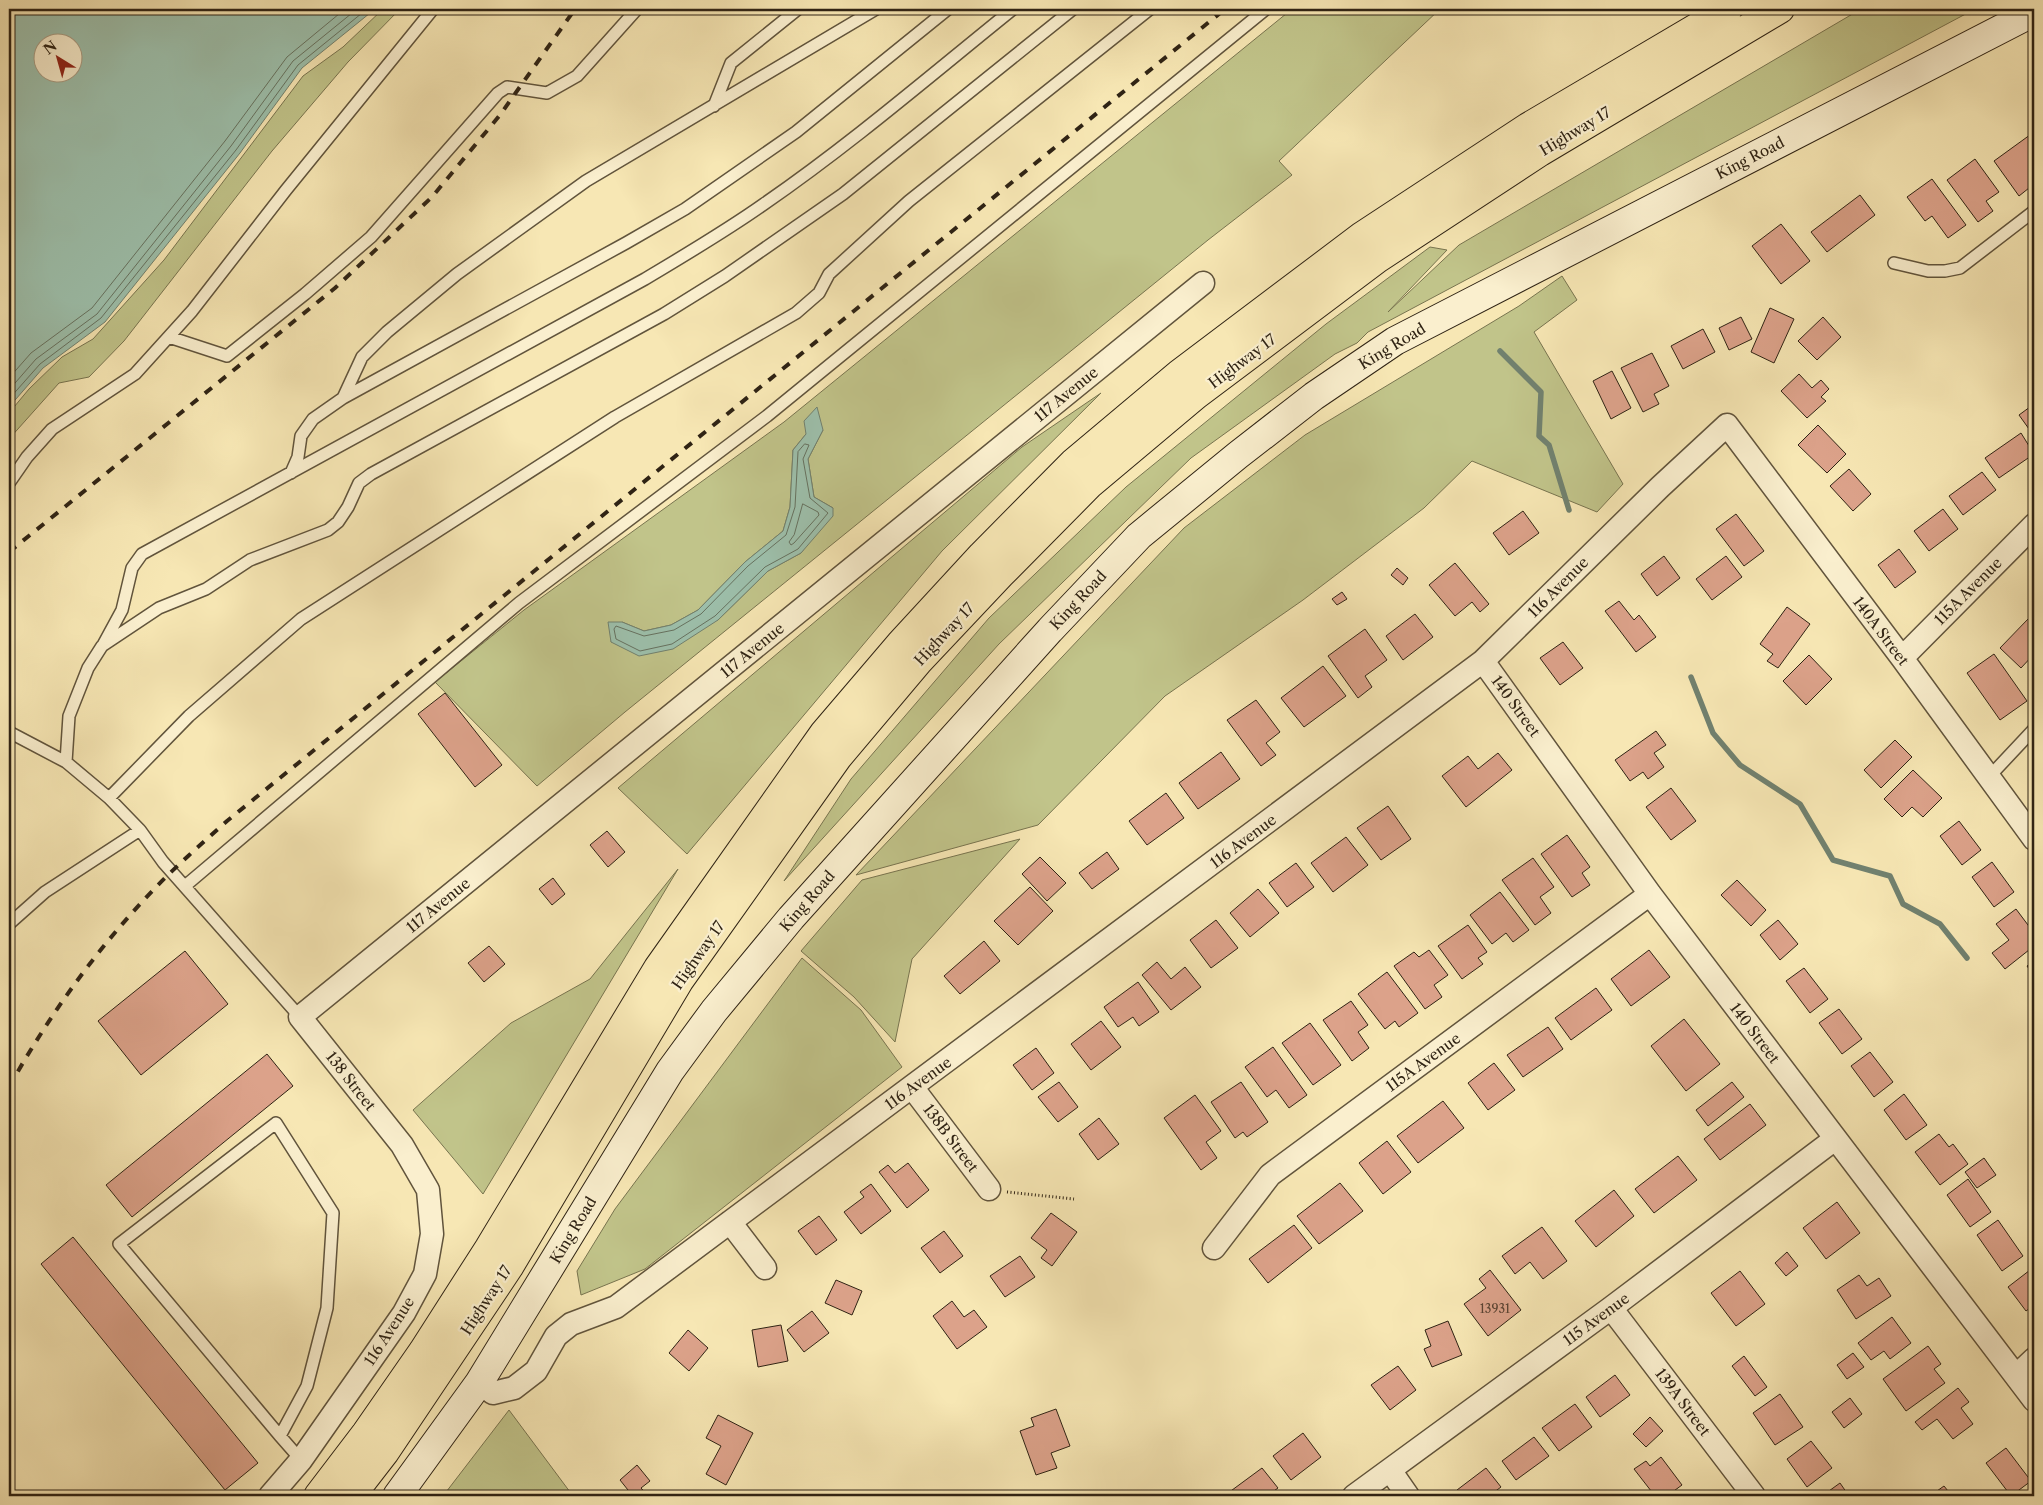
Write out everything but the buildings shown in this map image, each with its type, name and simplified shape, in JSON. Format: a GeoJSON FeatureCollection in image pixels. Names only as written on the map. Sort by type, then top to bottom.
{"type":"FeatureCollection","features":[{"type":"Feature","properties":{"kind":"highway","name":"Highway 17"},"geometry":{"type":"LineString","coordinates":[[318,1496],[366,1432],[428,1343],[489,1248],[658,968],[824,733],[900,644],[982,555],[1073,463],[1179,374],[1362,236],[1528,127],[1728,9]]}},
{"type":"Feature","properties":{"kind":"highway","name":"Highway 17"},"geometry":{"type":"LineString","coordinates":[[351,1496],[385,1452],[509,1267],[685,973],[838,757],[918,662],[1000,574],[1090,484],[1196,396],[1377,259],[1540,152],[1780,9]]}},
{"type":"Feature","properties":{"kind":"street","name":"King Road"},"geometry":{"type":"LineString","coordinates":[[397,1496],[479,1383],[670,1071],[714,1011],[792,918],[1050,630],[1139,536],[1314,396],[1395,341],[2034,12]]}},
{"type":"Feature","properties":{"kind":"street","name":"117 Avenue"},"geometry":{"type":"LineString","coordinates":[[300,1017],[1204,282]]}},
{"type":"Feature","properties":{"kind":"street","name":"116 Avenue"},"geometry":{"type":"LineString","coordinates":[[479,1383],[493,1392],[514,1388],[536,1371],[556,1336],[571,1324],[616,1307],[1483,661],[1653,494],[1727,425]]}},
{"type":"Feature","properties":{"kind":"street","name":"140A Street"},"geometry":{"type":"LineString","coordinates":[[1727,425],[1902,658],[2034,839]]}},
{"type":"Feature","properties":{"kind":"street","name":"115A Avenue"},"geometry":{"type":"LineString","coordinates":[[1902,658],[2034,525]]}},
{"type":"Feature","properties":{"kind":"street","name":"140 Street"},"geometry":{"type":"LineString","coordinates":[[1483,661],[1650,894],[2034,1400]]}},
{"type":"Feature","properties":{"kind":"street","name":"115A Avenue"},"geometry":{"type":"LineString","coordinates":[[1214,1248],[1270,1175],[1650,894]]}},
{"type":"Feature","properties":{"kind":"street","name":"138 Street"},"geometry":{"type":"LineString","coordinates":[[300,1017],[402,1145]]}},
{"type":"Feature","properties":{"kind":"street","name":"138B Street"},"geometry":{"type":"LineString","coordinates":[[912,1088],[989,1189]]}},
{"type":"Feature","properties":{"kind":"street","name":"115 Avenue"},"geometry":{"type":"LineString","coordinates":[[1354,1496],[1611,1308],[1835,1139]]}},
{"type":"Feature","properties":{"kind":"street","name":"116 Avenue"},"geometry":{"type":"LineString","coordinates":[[270,1496],[301,1460],[404,1314],[425,1274],[432,1234],[428,1190],[402,1145]]}},
{"type":"Feature","properties":{"kind":"street"},"geometry":{"type":"LineString","coordinates":[[730,1222],[765,1268]]}},
{"type":"Feature","properties":{"kind":"street","name":"139A Street"},"geometry":{"type":"LineString","coordinates":[[1611,1308],[1754,1496]]}},
{"type":"Feature","properties":{"kind":"street"},"geometry":{"type":"LineString","coordinates":[[2016,1376],[2034,1358]]}},
{"type":"Feature","properties":{"kind":"street"},"geometry":{"type":"LineString","coordinates":[[1390,1470],[1408,1496]]}},
{"type":"Feature","properties":{"kind":"lane"},"geometry":{"type":"LineString","coordinates":[[9,483],[26,457],[52,429],[135,374],[169,337],[192,311],[286,190],[433,9]]}},
{"type":"Feature","properties":{"kind":"lane"},"geometry":{"type":"LineString","coordinates":[[169,337],[227,356],[371,237],[498,93],[507,87],[547,93],[578,76],[637,9]]}},
{"type":"Feature","properties":{"kind":"lane"},"geometry":{"type":"LineString","coordinates":[[714,106],[731,63],[798,9]]}},
{"type":"Feature","properties":{"kind":"lane"},"geometry":{"type":"LineString","coordinates":[[343,398],[362,357],[387,332],[456,274],[586,181],[876,9]]}},
{"type":"Feature","properties":{"kind":"lane"},"geometry":{"type":"LineString","coordinates":[[290,473],[298,457],[301,436],[313,418],[343,398],[618,248],[685,209],[796,132],[948,9]]}},
{"type":"Feature","properties":{"kind":"lane"},"geometry":{"type":"LineString","coordinates":[[66,762],[69,716],[88,668],[122,610],[132,568],[142,554],[645,279],[705,243],[820,164],[1013,9]]}},
{"type":"Feature","properties":{"kind":"lane"},"geometry":{"type":"LineString","coordinates":[[102,646],[159,608],[206,589],[250,560],[328,530],[338,522],[348,507],[359,483],[371,474],[664,314],[726,276],[843,194],[1073,9]]}},
{"type":"Feature","properties":{"kind":"lane"},"geometry":{"type":"LineString","coordinates":[[109,798],[189,716],[301,619],[615,417],[796,312],[819,293],[829,274],[910,201],[1150,9]]}},
{"type":"Feature","properties":{"kind":"lane"},"geometry":{"type":"LineString","coordinates":[[185,886],[519,603],[767,416],[1266,9]]}},
{"type":"Feature","properties":{"kind":"lane"},"geometry":{"type":"LineString","coordinates":[[1894,263],[1928,270],[1945,271],[1960,268],[2034,211]]}},
{"type":"Feature","properties":{"kind":"lane"},"geometry":{"type":"LineString","coordinates":[[1989,777],[2034,729]]}},
{"type":"Feature","properties":{"kind":"lane"},"geometry":{"type":"LineString","coordinates":[[9,732],[66,762],[109,798],[140,830],[163,862],[300,1017]]}},
{"type":"Feature","properties":{"kind":"lane"},"geometry":{"type":"LineString","coordinates":[[9,924],[45,892],[140,830]]}},
{"type":"Feature","properties":{"kind":"lane"},"geometry":{"type":"LineString","coordinates":[[280,1436],[307,1386],[327,1308],[333,1213],[276,1123],[119,1244],[280,1436],[301,1460]]}},
{"type":"Feature","properties":{"kind":"path"},"geometry":{"type":"LineString","coordinates":[[989,1189],[1074,1199]]}},
{"type":"Feature","properties":{"kind":"green space"},"geometry":{"type":"Polygon","coordinates":[[[383,9],[400,9],[348,62],[272,151],[124,341],[89,377],[59,383],[9,439],[9,413],[29,389],[62,357],[93,339],[164,260],[303,76],[343,47],[383,9]]]}},
{"type":"Feature","properties":{"kind":"green space"},"geometry":{"type":"Polygon","coordinates":[[[1292,9],[1440,9],[1279,161],[1292,175],[1208,240],[625,712],[537,786],[435,682],[524,610],[784,422],[1292,9]],[[823,430],[806,434],[793,450],[790,507],[783,531],[745,562],[698,610],[671,625],[644,631],[622,622],[611,642],[718,620],[768,571],[801,553],[833,508],[814,497],[808,459],[823,430]]]}},
{"type":"Feature","properties":{"kind":"green space"},"geometry":{"type":"Polygon","coordinates":[[[1861,9],[1975,9],[1368,332],[1357,343],[1335,354],[1191,458],[999,644],[784,881],[851,779],[989,618],[1126,487],[1326,324],[1430,247],[1447,250],[1388,312],[1459,245],[1861,9]]]}},
{"type":"Feature","properties":{"kind":"green space"},"geometry":{"type":"Polygon","coordinates":[[[1562,276],[1577,300],[1534,332],[1623,484],[1597,512],[1472,461],[1424,508],[1303,600],[1165,696],[1038,825],[856,875],[1184,528],[1305,435],[1519,306],[1562,276]]]}},
{"type":"Feature","properties":{"kind":"green space"},"geometry":{"type":"Polygon","coordinates":[[[1101,393],[942,551],[687,854],[618,788],[1022,447],[1101,393]]]}},
{"type":"Feature","properties":{"kind":"green space"},"geometry":{"type":"Polygon","coordinates":[[[1020,839],[912,959],[895,1042],[854,997],[801,951],[862,880],[1020,839]]]}},
{"type":"Feature","properties":{"kind":"green space"},"geometry":{"type":"Polygon","coordinates":[[[678,869],[483,1194],[413,1110],[511,1023],[590,979],[678,869]]]}},
{"type":"Feature","properties":{"kind":"green space"},"geometry":{"type":"Polygon","coordinates":[[[802,958],[861,1010],[902,1067],[645,1269],[581,1295],[577,1271],[615,1209],[802,958]]]}},
{"type":"Feature","properties":{"kind":"green space"},"geometry":{"type":"Polygon","coordinates":[[[509,1410],[573,1496],[443,1496],[509,1410]]]}},
{"type":"Feature","properties":{"kind":"water"},"geometry":{"type":"Polygon","coordinates":[[[9,9],[375,9],[302,68],[240,153],[105,322],[43,368],[9,407],[9,9]]]}},
{"type":"Feature","properties":{"kind":"water"},"geometry":{"type":"Polygon","coordinates":[[[817,407],[823,430],[808,459],[814,497],[833,508],[833,516],[801,553],[768,571],[718,620],[673,649],[639,656],[611,642],[608,622],[622,622],[644,631],[671,625],[698,610],[745,562],[783,531],[790,507],[793,450],[806,434],[804,421],[817,407]]]}},
{"type":"Feature","properties":{"kind":"waterway"},"geometry":{"type":"LineString","coordinates":[[1500,351],[1541,392],[1539,436],[1549,445],[1569,510]]}},
{"type":"Feature","properties":{"kind":"waterway"},"geometry":{"type":"LineString","coordinates":[[1691,677],[1713,733],[1740,765],[1800,804],[1833,860],[1890,876],[1903,904],[1940,924],[1967,958]]}},
{"type":"Feature","properties":{"kind":"railway"},"geometry":{"type":"LineString","coordinates":[[9,552],[335,288],[432,197],[500,115],[575,9]]}},
{"type":"Feature","properties":{"kind":"railway"},"geometry":{"type":"LineString","coordinates":[[9,1087],[54,1014],[104,945],[183,860],[227,821],[1225,9]]}}]}
